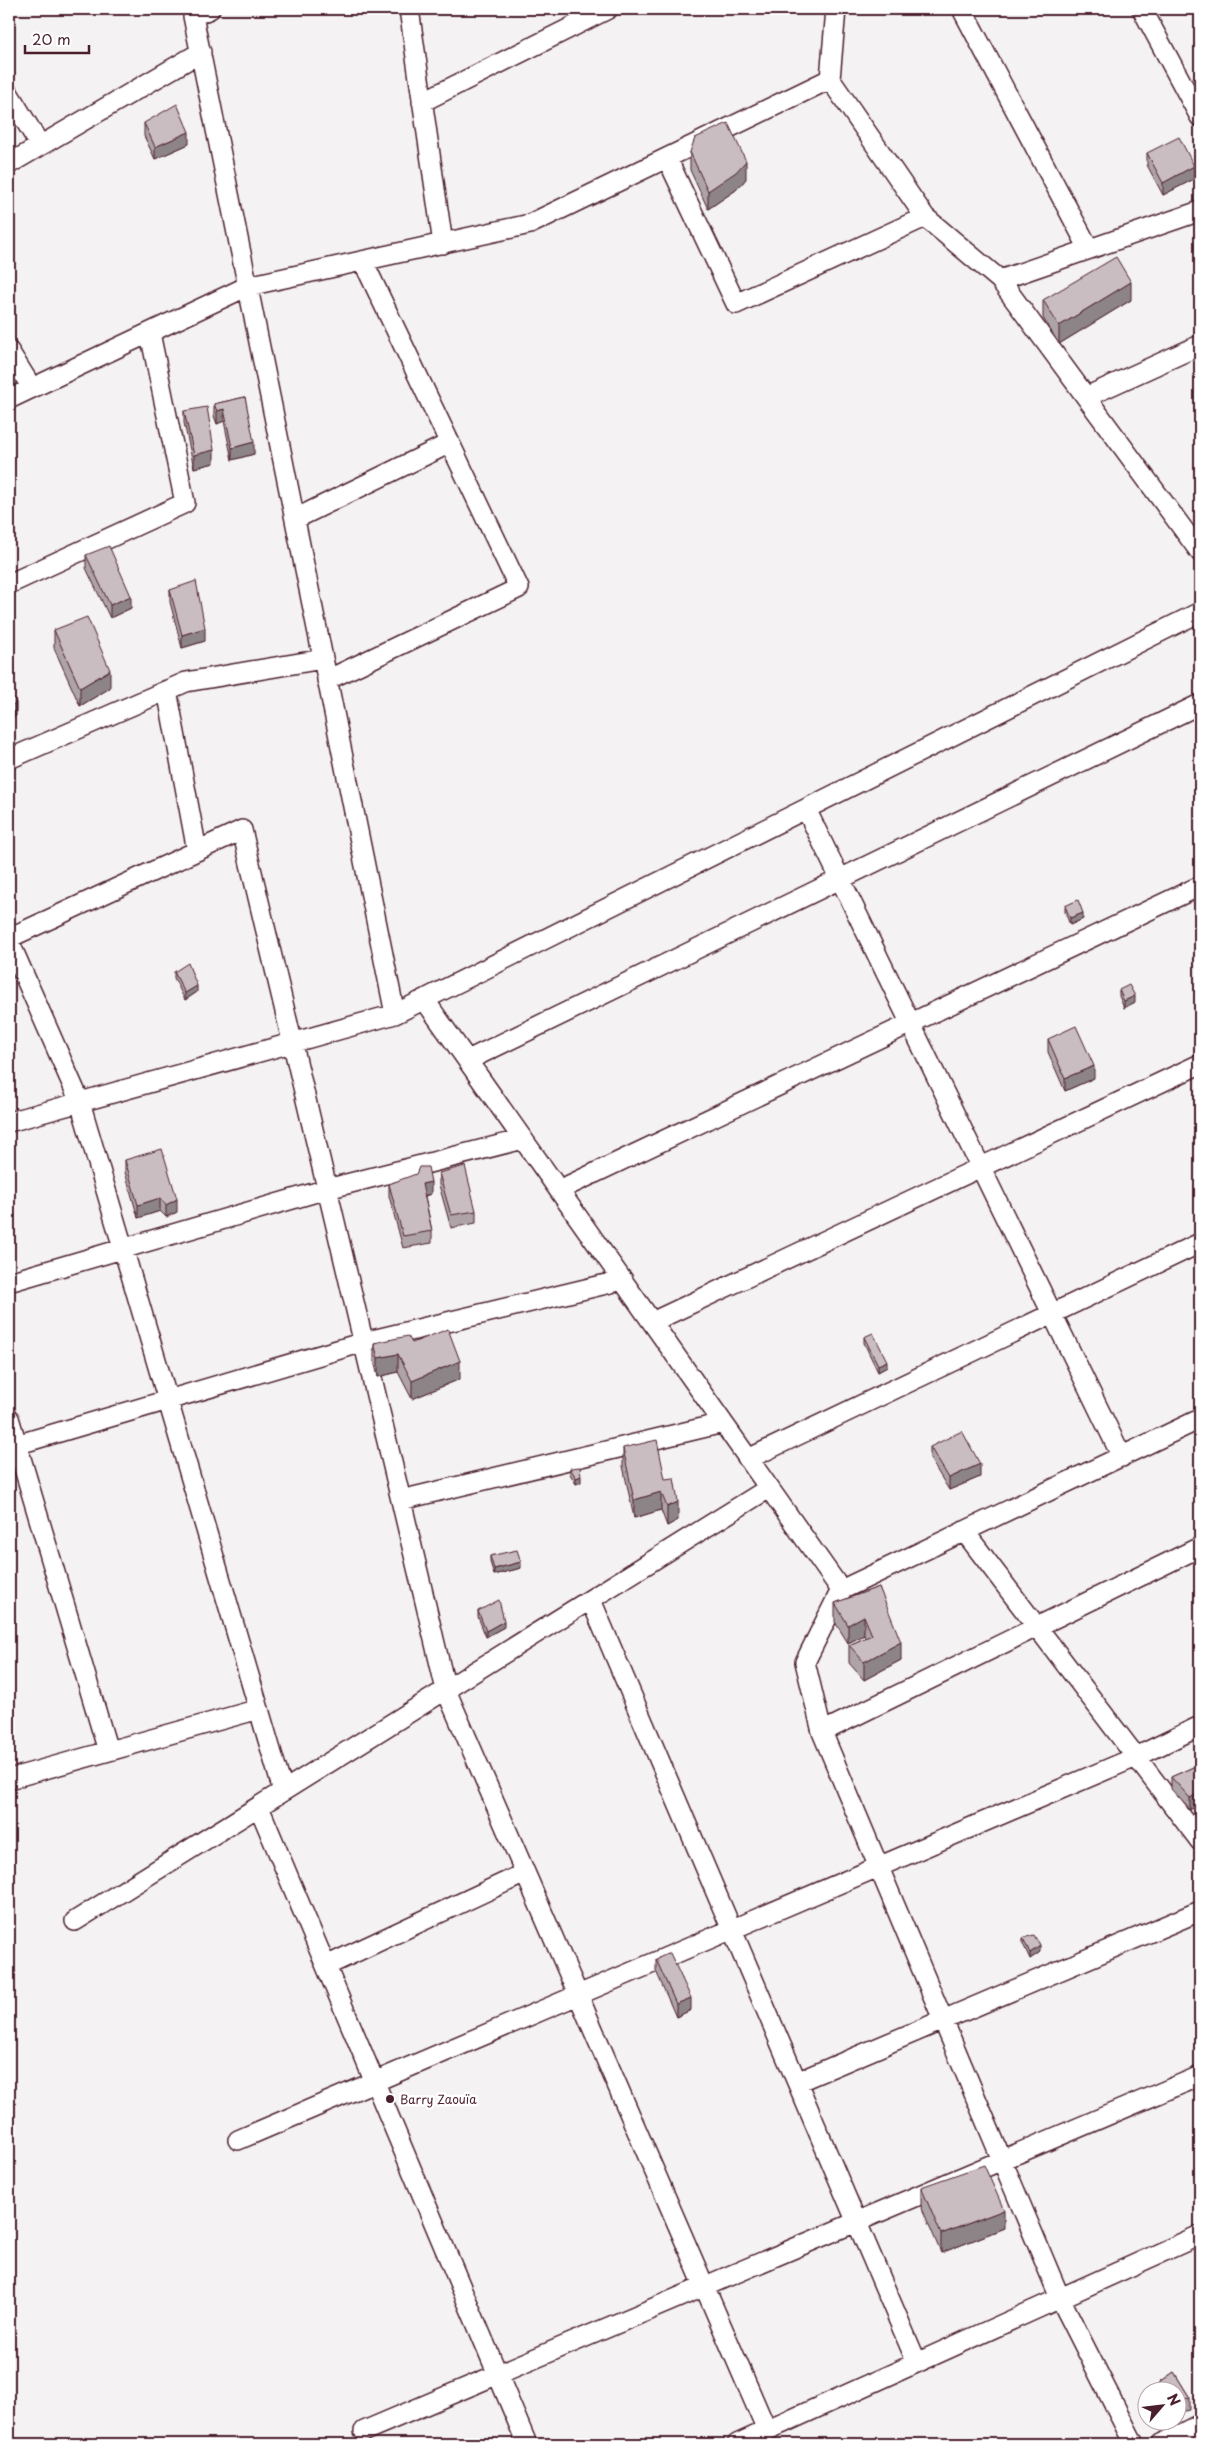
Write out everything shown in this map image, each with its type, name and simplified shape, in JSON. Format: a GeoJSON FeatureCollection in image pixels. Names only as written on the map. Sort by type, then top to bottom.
{"type":"FeatureCollection","features":[{"type":"Feature","properties":{"kind":"street"},"geometry":{"type":"LineString","coordinates":[[210,9],[194,16],[395,1014]]}},
{"type":"Feature","properties":{"kind":"street"},"geometry":{"type":"LineString","coordinates":[[409,9],[443,244]]}},
{"type":"Feature","properties":{"kind":"street"},"geometry":{"type":"LineString","coordinates":[[422,102],[608,9]]}},
{"type":"Feature","properties":{"kind":"street"},"geometry":{"type":"LineString","coordinates":[[838,9],[830,79],[925,217],[1000,280],[1086,397],[1193,530],[1200,552]]}},
{"type":"Feature","properties":{"kind":"street"},"geometry":{"type":"LineString","coordinates":[[962,9],[1089,249]]}},
{"type":"Feature","properties":{"kind":"street"},"geometry":{"type":"LineString","coordinates":[[1142,9],[1200,116]]}},
{"type":"Feature","properties":{"kind":"street"},"geometry":{"type":"LineString","coordinates":[[9,164],[201,52]]}},
{"type":"Feature","properties":{"kind":"street"},"geometry":{"type":"LineString","coordinates":[[9,399],[248,286],[530,224],[830,79]]}},
{"type":"Feature","properties":{"kind":"street"},"geometry":{"type":"LineString","coordinates":[[9,94],[40,146]]}},
{"type":"Feature","properties":{"kind":"street"},"geometry":{"type":"LineString","coordinates":[[667,158],[736,304],[925,217]]}},
{"type":"Feature","properties":{"kind":"street"},"geometry":{"type":"LineString","coordinates":[[1000,280],[1200,210]]}},
{"type":"Feature","properties":{"kind":"street"},"geometry":{"type":"LineString","coordinates":[[327,680],[519,588],[364,261]]}},
{"type":"Feature","properties":{"kind":"street"},"geometry":{"type":"LineString","coordinates":[[9,584],[184,503],[150,333]]}},
{"type":"Feature","properties":{"kind":"street"},"geometry":{"type":"LineString","coordinates":[[1086,397],[1200,345]]}},
{"type":"Feature","properties":{"kind":"street"},"geometry":{"type":"LineString","coordinates":[[9,351],[32,388]]}},
{"type":"Feature","properties":{"kind":"street"},"geometry":{"type":"LineString","coordinates":[[295,519],[450,443]]}},
{"type":"Feature","properties":{"kind":"street"},"geometry":{"type":"LineString","coordinates":[[9,1122],[395,1014],[1200,612]]}},
{"type":"Feature","properties":{"kind":"street"},"geometry":{"type":"LineString","coordinates":[[9,759],[186,682],[323,659]]}},
{"type":"Feature","properties":{"kind":"street"},"geometry":{"type":"LineString","coordinates":[[167,690],[197,851]]}},
{"type":"Feature","properties":{"kind":"street"},"geometry":{"type":"LineString","coordinates":[[468,1060],[1200,704]]}},
{"type":"Feature","properties":{"kind":"street"},"geometry":{"type":"LineString","coordinates":[[806,808],[1122,1457]]}},
{"type":"Feature","properties":{"kind":"street"},"geometry":{"type":"LineString","coordinates":[[283,1791],[80,1102],[9,939],[242,830],[446,1690],[767,2431]]}},
{"type":"Feature","properties":{"kind":"street"},"geometry":{"type":"LineString","coordinates":[[559,1190],[1200,886]]}},
{"type":"Feature","properties":{"kind":"street"},"geometry":{"type":"LineString","coordinates":[[424,998],[841,1590]]}},
{"type":"Feature","properties":{"kind":"street"},"geometry":{"type":"LineString","coordinates":[[652,1322],[1200,1064]]}},
{"type":"Feature","properties":{"kind":"street"},"geometry":{"type":"LineString","coordinates":[[9,1282],[327,1189],[523,1139]]}},
{"type":"Feature","properties":{"kind":"street"},"geometry":{"type":"LineString","coordinates":[[748,1459],[1200,1244]]}},
{"type":"Feature","properties":{"kind":"street"},"geometry":{"type":"LineString","coordinates":[[13,1446],[364,1342],[623,1280]]}},
{"type":"Feature","properties":{"kind":"street"},"geometry":{"type":"LineString","coordinates":[[9,1418],[13,1446],[108,1751]]}},
{"type":"Feature","properties":{"kind":"street"},"geometry":{"type":"LineString","coordinates":[[1134,2444],[1060,2298],[878,1867],[822,1732],[805,1662],[841,1590],[1200,1419]]}},
{"type":"Feature","properties":{"kind":"street"},"geometry":{"type":"LineString","coordinates":[[401,1500],[723,1423]]}},
{"type":"Feature","properties":{"kind":"street"},"geometry":{"type":"LineString","coordinates":[[75,1921],[769,1488]]}},
{"type":"Feature","properties":{"kind":"street"},"geometry":{"type":"LineString","coordinates":[[964,1531],[1200,1842]]}},
{"type":"Feature","properties":{"kind":"street"},"geometry":{"type":"LineString","coordinates":[[822,1732],[1200,1547]]}},
{"type":"Feature","properties":{"kind":"street"},"geometry":{"type":"LineString","coordinates":[[591,1600],[917,2363]]}},
{"type":"Feature","properties":{"kind":"street"},"geometry":{"type":"LineString","coordinates":[[9,1779],[259,1708]]}},
{"type":"Feature","properties":{"kind":"street"},"geometry":{"type":"LineString","coordinates":[[238,2140],[1136,1757],[1200,1726]]}},
{"type":"Feature","properties":{"kind":"street"},"geometry":{"type":"LineString","coordinates":[[259,1807],[527,2444]]}},
{"type":"Feature","properties":{"kind":"street"},"geometry":{"type":"LineString","coordinates":[[326,1966],[525,1872]]}},
{"type":"Feature","properties":{"kind":"street"},"geometry":{"type":"LineString","coordinates":[[797,2082],[1200,1911]]}},
{"type":"Feature","properties":{"kind":"street"},"geometry":{"type":"LineString","coordinates":[[364,2431],[1200,2076]]}},
{"type":"Feature","properties":{"kind":"street"},"geometry":{"type":"LineString","coordinates":[[737,2444],[1200,2235]]}},
{"type":"Feature","properties":{"kind":"street"},"geometry":{"type":"LineString","coordinates":[[1161,2444],[1200,2424]]}},
{"type":"Feature","properties":{"kind":"building"},"geometry":{"type":"Polygon","coordinates":[[[177,104],[189,132],[155,147],[144,123],[177,104]]]}},
{"type":"Feature","properties":{"kind":"building"},"geometry":{"type":"Polygon","coordinates":[[[728,123],[746,161],[736,172],[708,191],[690,152],[695,138],[728,123]]]}},
{"type":"Feature","properties":{"kind":"building"},"geometry":{"type":"Polygon","coordinates":[[[1179,137],[1194,166],[1163,183],[1147,153],[1179,137]]]}},
{"type":"Feature","properties":{"kind":"building"},"geometry":{"type":"Polygon","coordinates":[[[1116,257],[1131,282],[1059,326],[1043,300],[1116,257]]]}},
{"type":"Feature","properties":{"kind":"building"},"geometry":{"type":"Polygon","coordinates":[[[245,397],[254,442],[232,448],[224,409],[217,411],[214,404],[245,397]]]}},
{"type":"Feature","properties":{"kind":"building"},"geometry":{"type":"Polygon","coordinates":[[[207,407],[214,450],[194,455],[184,411],[207,407]]]}},
{"type":"Feature","properties":{"kind":"building"},"geometry":{"type":"Polygon","coordinates":[[[109,546],[131,596],[110,605],[86,555],[109,546]]]}},
{"type":"Feature","properties":{"kind":"building"},"geometry":{"type":"Polygon","coordinates":[[[196,581],[205,628],[182,635],[170,590],[196,581]]]}},
{"type":"Feature","properties":{"kind":"building"},"geometry":{"type":"Polygon","coordinates":[[[87,617],[110,670],[80,688],[54,630],[87,617]]]}},
{"type":"Feature","properties":{"kind":"building"},"geometry":{"type":"Polygon","coordinates":[[[9,686],[16,703],[9,707],[9,686]]]}},
{"type":"Feature","properties":{"kind":"building"},"geometry":{"type":"Polygon","coordinates":[[[1078,900],[1083,913],[1070,918],[1065,906],[1078,900]]]}},
{"type":"Feature","properties":{"kind":"building"},"geometry":{"type":"Polygon","coordinates":[[[188,963],[197,986],[185,993],[174,972],[188,963]]]}},
{"type":"Feature","properties":{"kind":"building"},"geometry":{"type":"Polygon","coordinates":[[[1129,985],[1135,996],[1124,1001],[1119,990],[1129,985]]]}},
{"type":"Feature","properties":{"kind":"building"},"geometry":{"type":"Polygon","coordinates":[[[1076,1026],[1094,1066],[1065,1078],[1048,1039],[1076,1026]]]}},
{"type":"Feature","properties":{"kind":"building"},"geometry":{"type":"Polygon","coordinates":[[[162,1149],[177,1199],[166,1205],[160,1198],[138,1205],[125,1160],[162,1149]]]}},
{"type":"Feature","properties":{"kind":"building"},"geometry":{"type":"Polygon","coordinates":[[[465,1166],[476,1211],[451,1215],[439,1173],[465,1166]]]}},
{"type":"Feature","properties":{"kind":"building"},"geometry":{"type":"Polygon","coordinates":[[[419,1167],[428,1167],[431,1182],[422,1184],[432,1231],[403,1236],[389,1184],[416,1174],[419,1167]]]}},
{"type":"Feature","properties":{"kind":"building"},"geometry":{"type":"Polygon","coordinates":[[[448,1329],[460,1361],[412,1381],[398,1354],[378,1358],[374,1343],[408,1336],[412,1343],[448,1329]]]}},
{"type":"Feature","properties":{"kind":"building"},"geometry":{"type":"Polygon","coordinates":[[[873,1333],[887,1361],[878,1365],[864,1337],[873,1333]]]}},
{"type":"Feature","properties":{"kind":"building"},"geometry":{"type":"Polygon","coordinates":[[[962,1431],[980,1464],[949,1478],[930,1447],[962,1431]]]}},
{"type":"Feature","properties":{"kind":"building"},"geometry":{"type":"Polygon","coordinates":[[[657,1440],[665,1479],[674,1478],[678,1502],[667,1507],[661,1492],[634,1500],[623,1448],[657,1440]]]}},
{"type":"Feature","properties":{"kind":"building"},"geometry":{"type":"Polygon","coordinates":[[[580,1467],[581,1476],[576,1478],[570,1468],[580,1467]]]}},
{"type":"Feature","properties":{"kind":"building"},"geometry":{"type":"Polygon","coordinates":[[[517,1550],[521,1562],[494,1569],[490,1556],[517,1550]]]}},
{"type":"Feature","properties":{"kind":"building"},"geometry":{"type":"Polygon","coordinates":[[[879,1587],[901,1642],[864,1662],[849,1645],[872,1635],[864,1616],[848,1625],[835,1603],[879,1587]]]}},
{"type":"Feature","properties":{"kind":"building"},"geometry":{"type":"Polygon","coordinates":[[[499,1600],[504,1621],[486,1631],[478,1611],[499,1600]]]}},
{"type":"Feature","properties":{"kind":"building"},"geometry":{"type":"Polygon","coordinates":[[[1200,1764],[1200,1792],[1190,1798],[1171,1777],[1200,1764]]]}},
{"type":"Feature","properties":{"kind":"building"},"geometry":{"type":"Polygon","coordinates":[[[1034,1935],[1040,1946],[1030,1953],[1023,1938],[1034,1935]]]}},
{"type":"Feature","properties":{"kind":"building"},"geometry":{"type":"Polygon","coordinates":[[[670,1953],[691,1998],[676,2004],[656,1959],[670,1953]]]}},
{"type":"Feature","properties":{"kind":"building"},"geometry":{"type":"Polygon","coordinates":[[[984,2165],[1004,2210],[941,2234],[921,2187],[984,2165]]]}},
{"type":"Feature","properties":{"kind":"building"},"geometry":{"type":"Polygon","coordinates":[[[1174,2372],[1179,2380],[1163,2380],[1174,2372]]]}},
{"type":"Feature","properties":{"kind":"place","name":"Barry Zaouïa"},"geometry":{"type":"Point","coordinates":[390,2099]}}]}
